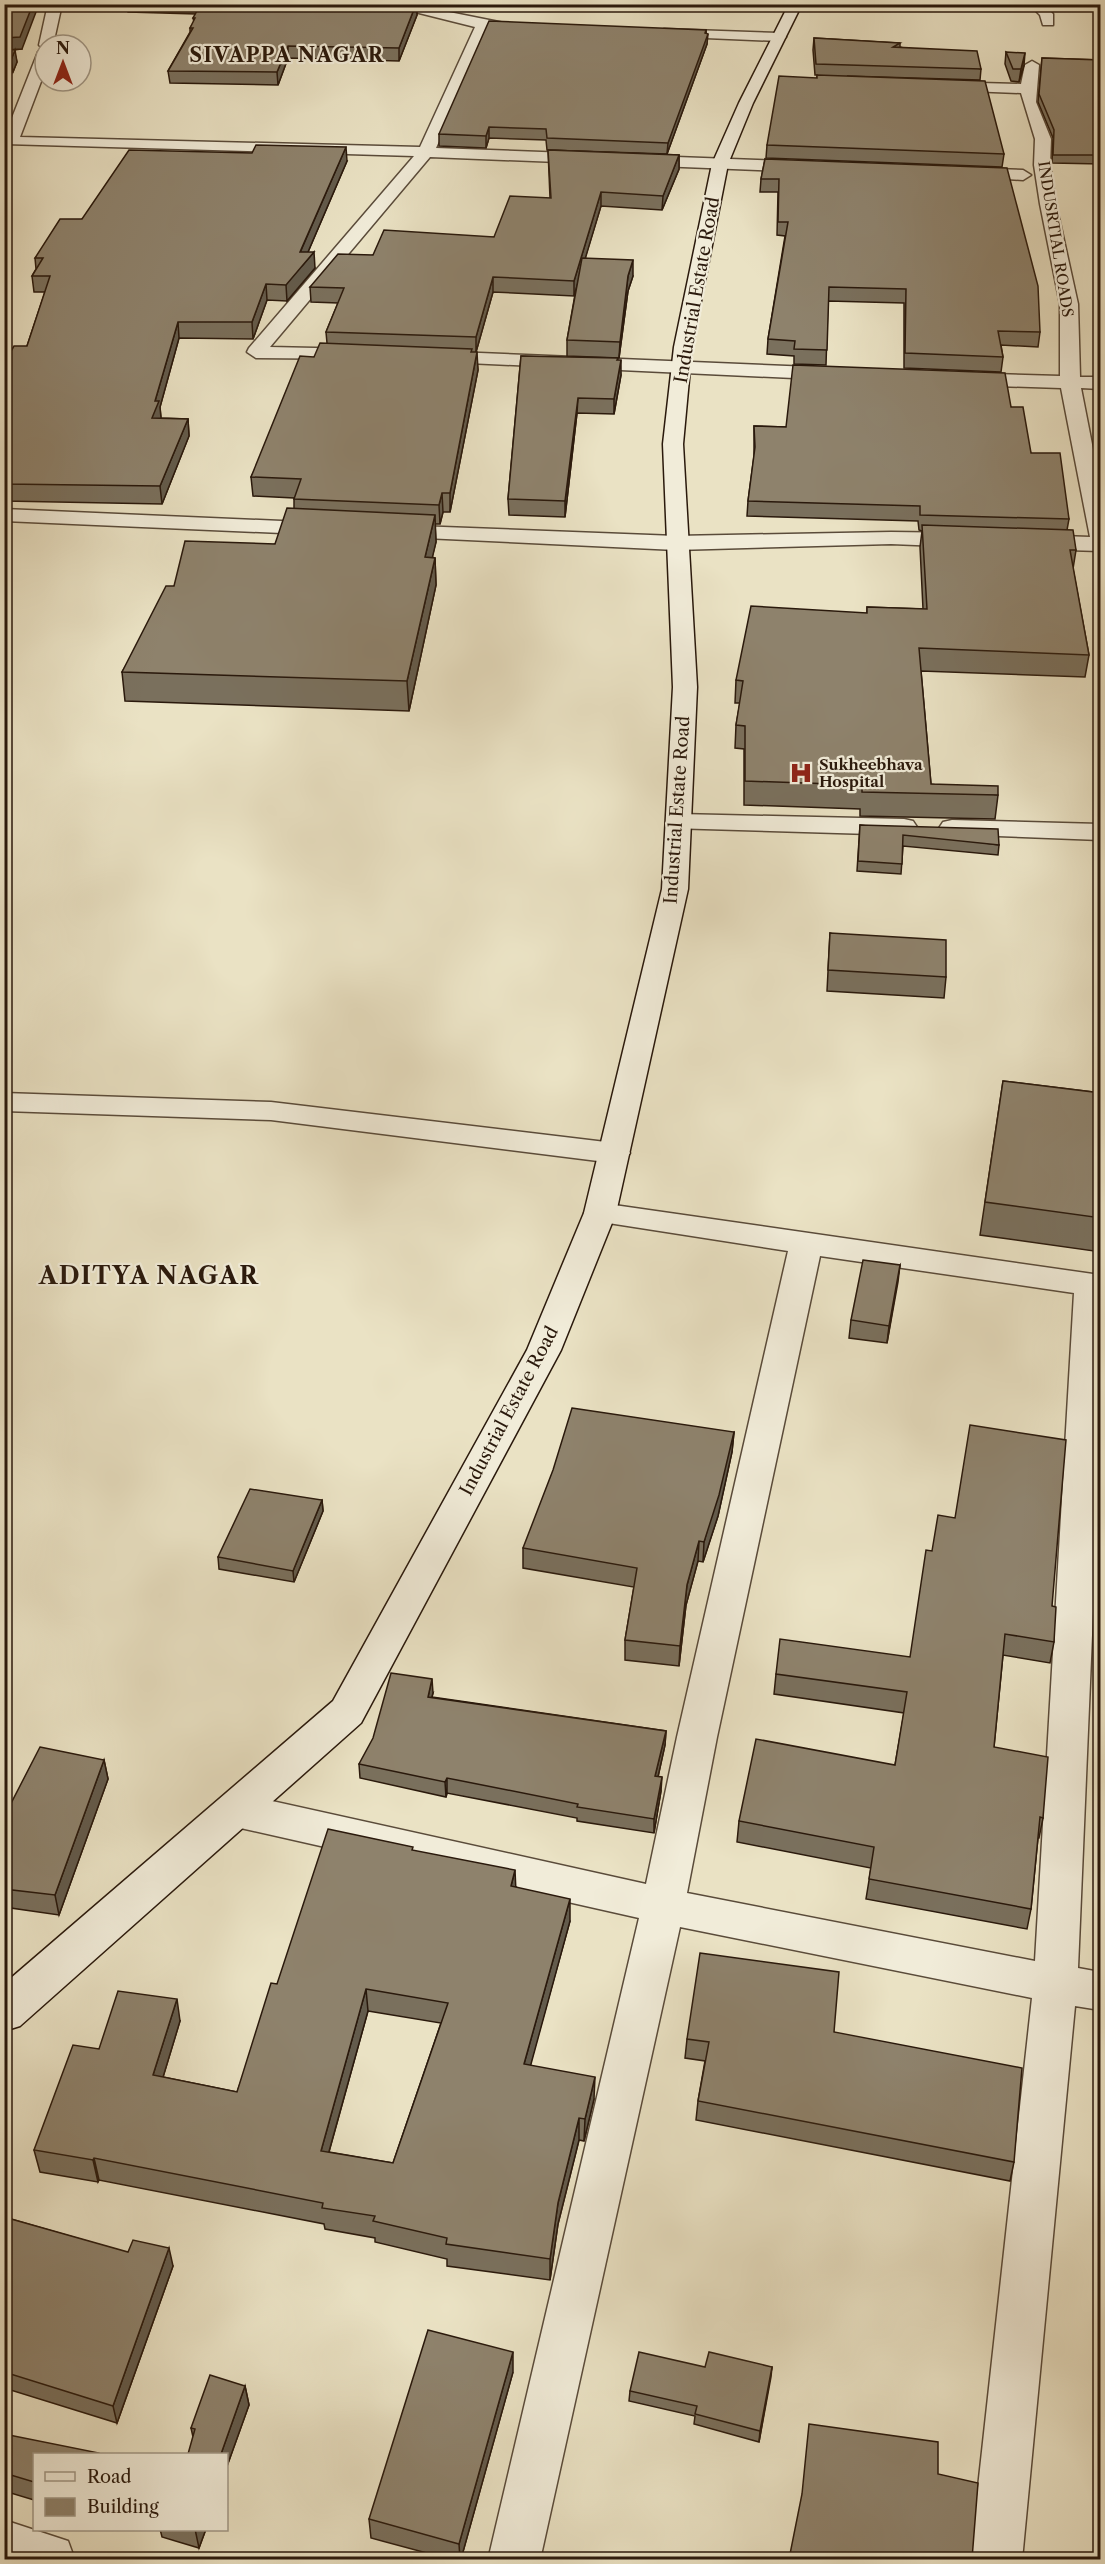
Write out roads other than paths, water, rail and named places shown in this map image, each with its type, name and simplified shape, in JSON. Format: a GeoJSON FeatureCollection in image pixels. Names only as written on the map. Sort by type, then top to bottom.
{"type":"FeatureCollection","features":[{"type":"Feature","properties":{"kind":"street"},"geometry":{"type":"LineString","coordinates":[[49,33],[55,4]]}},
{"type":"Feature","properties":{"kind":"street"},"geometry":{"type":"LineString","coordinates":[[389,4],[483,26],[515,27]]}},
{"type":"Feature","properties":{"kind":"street","name":"Industrial Estate Road"},"geometry":{"type":"LineString","coordinates":[[236,1810],[347,1712],[544,1350],[600,1213],[675,889],[685,687],[676,543],[673,444],[681,366],[720,164],[746,103],[796,4]]}},
{"type":"Feature","properties":{"kind":"street"},"geometry":{"type":"LineString","coordinates":[[1035,4],[1046,14],[1048,22]]}},
{"type":"Feature","properties":{"kind":"street"},"geometry":{"type":"LineString","coordinates":[[374,355],[256,352],[426,152],[483,26]]}},
{"type":"Feature","properties":{"kind":"street"},"geometry":{"type":"LineString","coordinates":[[652,32],[779,37]]}},
{"type":"Feature","properties":{"kind":"street"},"geometry":{"type":"LineString","coordinates":[[24,56],[33,55]]}},
{"type":"Feature","properties":{"kind":"street","name":"INDUSRTIAL ROADS"},"geometry":{"type":"LineString","coordinates":[[1032,65],[1028,89],[1029,102],[1043,139],[1042,165],[1048,204],[1069,304],[1070,382],[1101,536]]}},
{"type":"Feature","properties":{"kind":"street"},"geometry":{"type":"LineString","coordinates":[[923,85],[1028,89]]}},
{"type":"Feature","properties":{"kind":"street"},"geometry":{"type":"LineString","coordinates":[[7,157],[33,86]]}},
{"type":"Feature","properties":{"kind":"street"},"geometry":{"type":"LineString","coordinates":[[12,141],[426,152],[825,168]]}},
{"type":"Feature","properties":{"kind":"street"},"geometry":{"type":"LineString","coordinates":[[953,173],[1023,176]]}},
{"type":"Feature","properties":{"kind":"street"},"geometry":{"type":"LineString","coordinates":[[409,357],[681,366],[859,375]]}},
{"type":"Feature","properties":{"kind":"street"},"geometry":{"type":"LineString","coordinates":[[943,378],[1101,383]]}},
{"type":"Feature","properties":{"kind":"street"},"geometry":{"type":"LineString","coordinates":[[4,515],[676,543],[891,537],[984,540]]}},
{"type":"Feature","properties":{"kind":"street"},"geometry":{"type":"LineString","coordinates":[[1007,541],[1101,544]]}},
{"type":"Feature","properties":{"kind":"street"},"geometry":{"type":"LineString","coordinates":[[679,822],[1101,832]]}},
{"type":"Feature","properties":{"kind":"street"},"geometry":{"type":"LineString","coordinates":[[4,1102],[271,1111],[614,1153]]}},
{"type":"Feature","properties":{"kind":"street"},"geometry":{"type":"LineString","coordinates":[[600,1213],[1096,1286],[1055,1984],[996,2559]]}},
{"type":"Feature","properties":{"kind":"street"},"geometry":{"type":"LineString","coordinates":[[514,2559],[663,1906],[697,1737],[806,1243]]}},
{"type":"Feature","properties":{"kind":"street"},"geometry":{"type":"LineString","coordinates":[[4,2012],[236,1810],[663,1906],[1055,1984],[1101,1991]]}},
{"type":"Feature","properties":{"kind":"street"},"geometry":{"type":"LineString","coordinates":[[4,2547],[49,2559]]}},
{"type":"Feature","properties":{"kind":"place","name":"Sukheebhava Hospital"},"geometry":{"type":"Point","coordinates":[801,773]}},
{"type":"Feature","properties":{"kind":"district","name":"SIVAPPA NAGAR"},"geometry":{"type":"Point","coordinates":[287,55]}},
{"type":"Feature","properties":{"kind":"district","name":"ADITYA NAGAR"},"geometry":{"type":"Point","coordinates":[149,1275]}}]}
